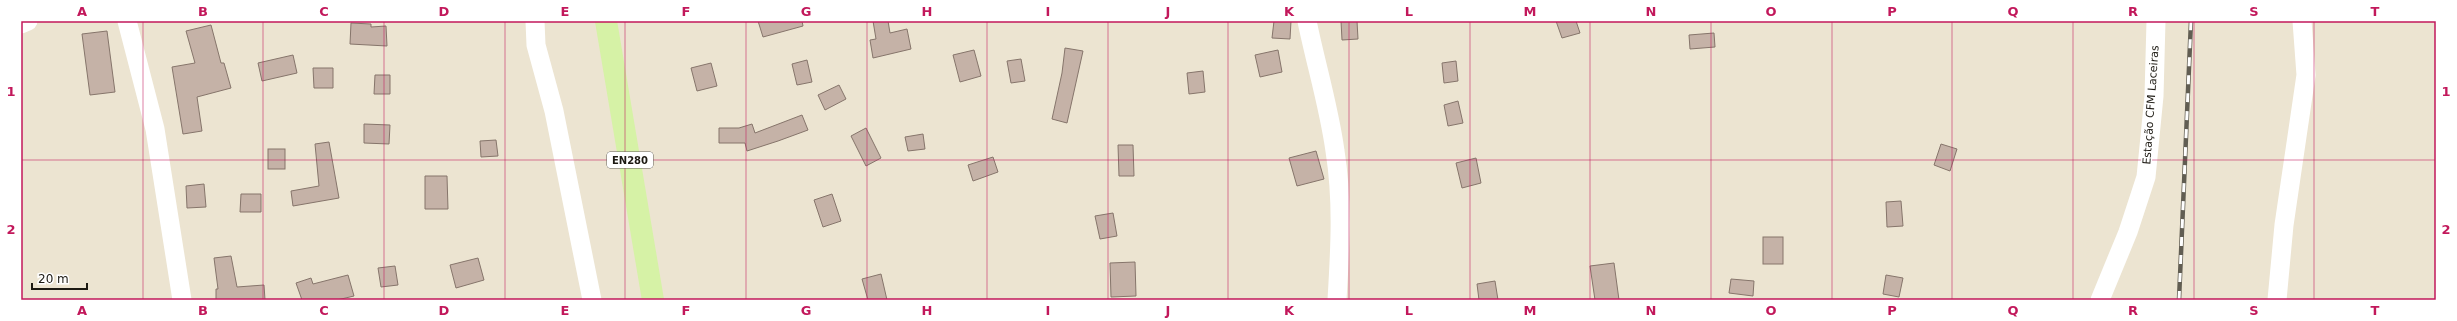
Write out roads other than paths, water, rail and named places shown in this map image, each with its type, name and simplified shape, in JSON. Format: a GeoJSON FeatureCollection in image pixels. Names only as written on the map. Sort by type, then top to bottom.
{"type":"FeatureCollection","features":[{"type":"Feature","properties":{"kind":"main road","name":"EN280"},"geometry":{"type":"LineString","coordinates":[[606,21],[653,300]]}},
{"type":"Feature","properties":{"kind":"street"},"geometry":{"type":"LineString","coordinates":[[21,24],[28,21]]}},
{"type":"Feature","properties":{"kind":"street"},"geometry":{"type":"LineString","coordinates":[[127,21],[155,129],[182,300]]}},
{"type":"Feature","properties":{"kind":"street"},"geometry":{"type":"LineString","coordinates":[[535,21],[536,46],[554,111],[592,300]]}},
{"type":"Feature","properties":{"kind":"street"},"geometry":{"type":"LineString","coordinates":[[1306,21],[1326,94],[1336,153],[1340,204],[1337,300]]}},
{"type":"Feature","properties":{"kind":"street","name":"Estação CFM Laceiras"},"geometry":{"type":"LineString","coordinates":[[2100,300],[2128,232],[2146,177],[2154,96],[2156,21]]}},
{"type":"Feature","properties":{"kind":"street"},"geometry":{"type":"LineString","coordinates":[[2277,300],[2284,225],[2306,75],[2302,21]]}},
{"type":"Feature","properties":{"kind":"railway"},"geometry":{"type":"LineString","coordinates":[[2179,300],[2191,21]]}}]}
